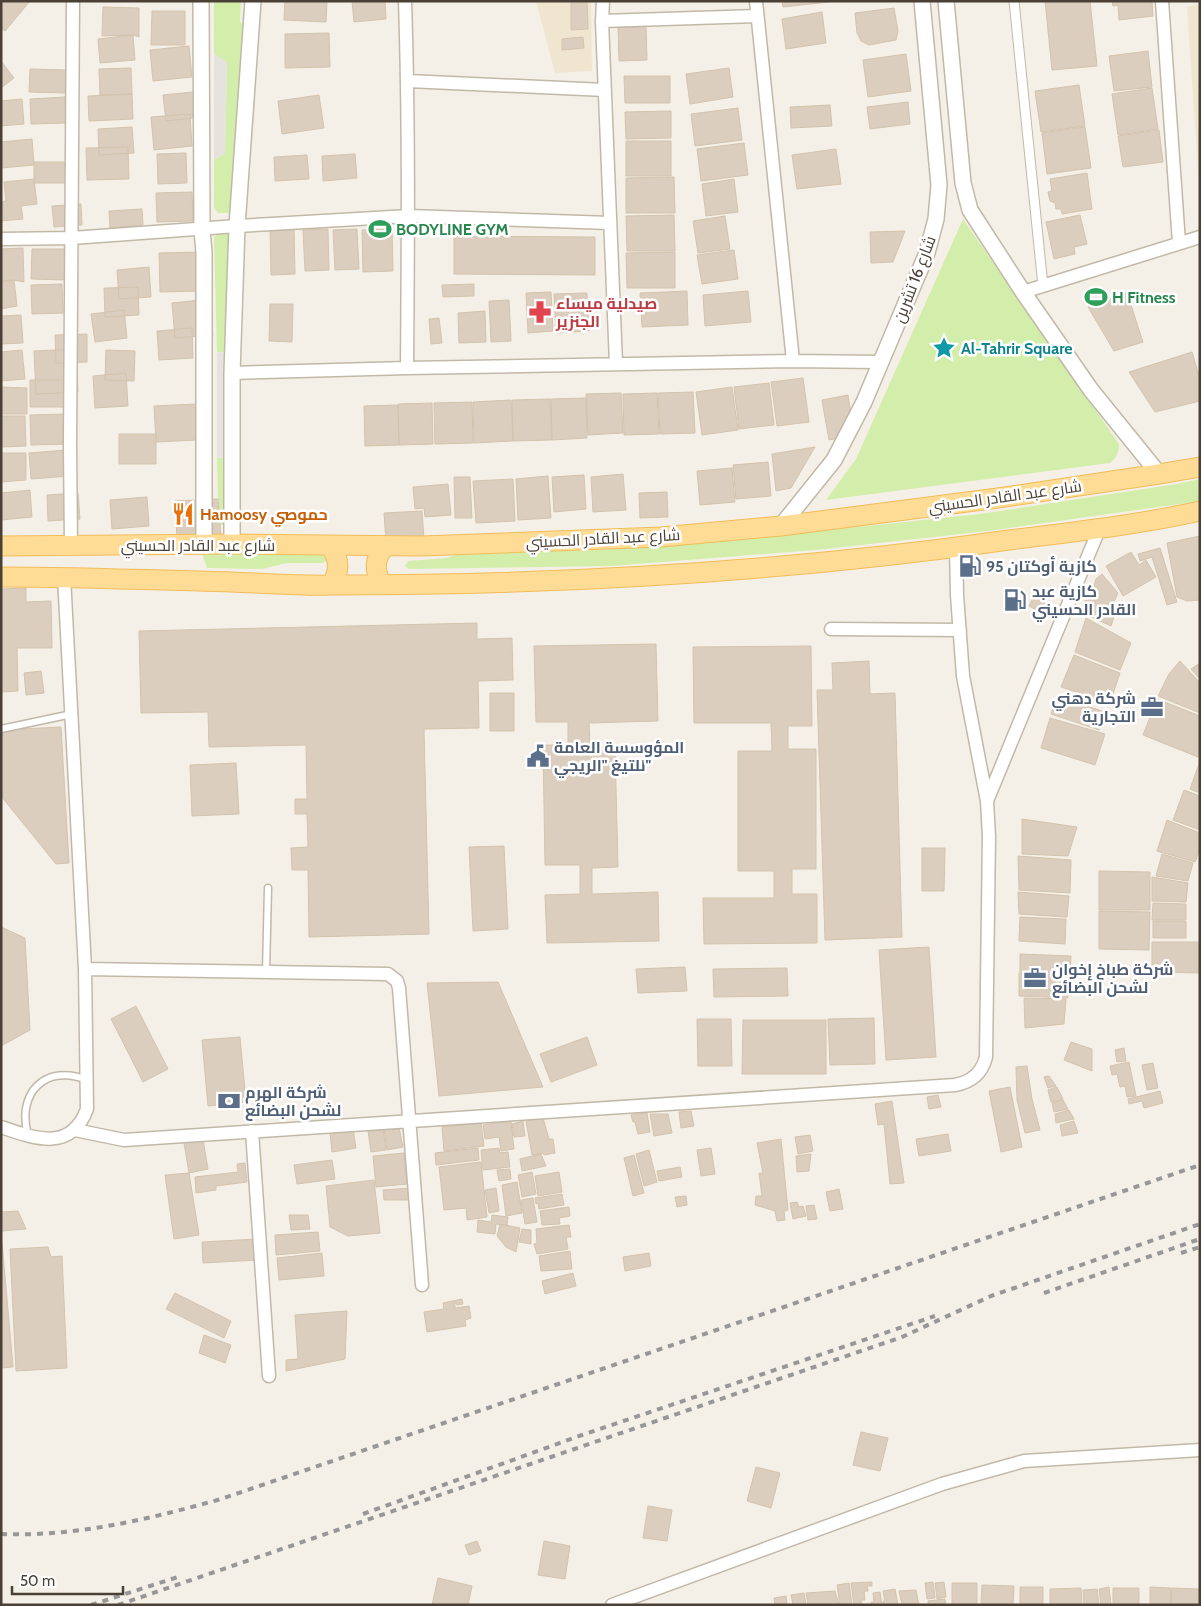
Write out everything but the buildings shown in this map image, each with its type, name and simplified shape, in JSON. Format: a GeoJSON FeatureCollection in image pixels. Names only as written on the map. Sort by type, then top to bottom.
{"type":"FeatureCollection","features":[{"type":"Feature","properties":{"kind":"main road","name":"شارع عبد القادر الحسيني"},"geometry":{"type":"LineString","coordinates":[[1,546],[232,544],[422,546],[661,536],[781,526],[998,498],[1200,467]]}},
{"type":"Feature","properties":{"kind":"main road","name":"شارع عبد القادر الحسيني"},"geometry":{"type":"LineString","coordinates":[[1,577],[64,577],[331,586],[582,580],[704,574],[820,564],[956,548],[1200,511]]}},
{"type":"Feature","properties":{"kind":"main road"},"geometry":{"type":"LineString","coordinates":[[330,546],[337,558],[338,565],[335,579],[331,586]]}},
{"type":"Feature","properties":{"kind":"main road"},"geometry":{"type":"LineString","coordinates":[[383,585],[376,568],[378,556],[386,546]]}},
{"type":"Feature","properties":{"kind":"street"},"geometry":{"type":"LineString","coordinates":[[72,546],[70,445],[73,1]]}},
{"type":"Feature","properties":{"kind":"street"},"geometry":{"type":"LineString","coordinates":[[201,1],[202,230],[204,252],[204,545]]}},
{"type":"Feature","properties":{"kind":"street"},"geometry":{"type":"LineString","coordinates":[[232,544],[232,373],[238,226],[253,1]]}},
{"type":"Feature","properties":{"kind":"street"},"geometry":{"type":"LineString","coordinates":[[405,1],[408,81],[409,216],[407,368]]}},
{"type":"Feature","properties":{"kind":"street"},"geometry":{"type":"LineString","coordinates":[[603,1],[602,21],[616,364]]}},
{"type":"Feature","properties":{"kind":"street"},"geometry":{"type":"LineString","coordinates":[[756,1],[793,361]]}},
{"type":"Feature","properties":{"kind":"street","name":"شارع 16 تشرين"},"geometry":{"type":"LineString","coordinates":[[781,526],[834,460],[864,402],[927,253],[936,219],[939,185],[922,1]]}},
{"type":"Feature","properties":{"kind":"street"},"geometry":{"type":"LineString","coordinates":[[946,1],[963,183],[970,210],[1023,292],[1091,390],[1159,474]]}},
{"type":"Feature","properties":{"kind":"street"},"geometry":{"type":"LineString","coordinates":[[1014,1],[1043,286]]}},
{"type":"Feature","properties":{"kind":"street"},"geometry":{"type":"LineString","coordinates":[[1162,1],[1179,243]]}},
{"type":"Feature","properties":{"kind":"street"},"geometry":{"type":"LineString","coordinates":[[602,21],[757,16]]}},
{"type":"Feature","properties":{"kind":"street"},"geometry":{"type":"LineString","coordinates":[[408,81],[605,90]]}},
{"type":"Feature","properties":{"kind":"street"},"geometry":{"type":"LineString","coordinates":[[1,239],[72,238],[409,216],[610,223]]}},
{"type":"Feature","properties":{"kind":"street"},"geometry":{"type":"LineString","coordinates":[[1023,292],[1200,237]]}},
{"type":"Feature","properties":{"kind":"street"},"geometry":{"type":"LineString","coordinates":[[232,373],[616,364],[793,361],[880,362]]}},
{"type":"Feature","properties":{"kind":"street"},"geometry":{"type":"LineString","coordinates":[[987,801],[1100,527]]}},
{"type":"Feature","properties":{"kind":"street"},"geometry":{"type":"LineString","coordinates":[[75,1130],[124,1140],[955,1085],[970,1081],[981,1070],[986,1056],[989,836],[987,801],[966,693],[960,630],[956,548]]}},
{"type":"Feature","properties":{"kind":"street"},"geometry":{"type":"LineString","coordinates":[[1,1127],[45,1140],[56,1139],[66,1136],[75,1130],[83,1120],[87,1109],[85,970],[64,577]]}},
{"type":"Feature","properties":{"kind":"street"},"geometry":{"type":"LineString","coordinates":[[831,629],[960,630]]}},
{"type":"Feature","properties":{"kind":"street"},"geometry":{"type":"LineString","coordinates":[[85,970],[388,974],[393,976],[399,988],[422,1285]]}},
{"type":"Feature","properties":{"kind":"street"},"geometry":{"type":"LineString","coordinates":[[252,1131],[269,1376]]}},
{"type":"Feature","properties":{"kind":"street"},"geometry":{"type":"LineString","coordinates":[[612,1605],[942,1484],[1024,1461],[1200,1450]]}},
{"type":"Feature","properties":{"kind":"lane"},"geometry":{"type":"LineString","coordinates":[[1,729],[72,714]]}},
{"type":"Feature","properties":{"kind":"lane"},"geometry":{"type":"LineString","coordinates":[[266,972],[268,888]]}},
{"type":"Feature","properties":{"kind":"lane"},"geometry":{"type":"LineString","coordinates":[[28,1135],[24,1122],[24,1108],[29,1096],[37,1085],[49,1078],[62,1074],[75,1075],[88,1080]]}},
{"type":"Feature","properties":{"kind":"shaded area"},"geometry":{"type":"Polygon","coordinates":[[[536,1],[591,1],[592,71],[555,73],[536,1]]]}},
{"type":"Feature","properties":{"kind":"shaded area"},"geometry":{"type":"Polygon","coordinates":[[[1200,3],[1200,198],[1187,7],[1200,3]]]}},
{"type":"Feature","properties":{"kind":"shaded area"},"geometry":{"type":"Polygon","coordinates":[[[214,54],[227,62],[225,153],[214,160],[214,54]]]}},
{"type":"Feature","properties":{"kind":"shaded area"},"geometry":{"type":"Polygon","coordinates":[[[217,352],[229,353],[229,457],[217,458],[217,352]]]}},
{"type":"Feature","properties":{"kind":"green space"},"geometry":{"type":"Polygon","coordinates":[[[214,1],[241,1],[240,22],[249,29],[231,213],[218,213],[214,207],[214,160],[225,153],[227,63],[214,54],[214,1]]]}},
{"type":"Feature","properties":{"kind":"green space"},"geometry":{"type":"Polygon","coordinates":[[[963,219],[1119,444],[1117,455],[1110,463],[826,500],[856,459],[963,219]]]}},
{"type":"Feature","properties":{"kind":"green space"},"geometry":{"type":"Polygon","coordinates":[[[228,232],[235,238],[229,353],[217,352],[214,237],[220,233],[228,232]]]}},
{"type":"Feature","properties":{"kind":"green space"},"geometry":{"type":"Polygon","coordinates":[[[229,457],[226,525],[221,525],[216,517],[218,499],[217,458],[229,457]]]}},
{"type":"Feature","properties":{"kind":"green space"},"geometry":{"type":"Polygon","coordinates":[[[1200,479],[1200,500],[1194,502],[988,531],[816,550],[611,566],[409,569],[405,566],[408,561],[447,558],[463,552],[598,550],[763,537],[980,514],[1200,479]]]}},
{"type":"Feature","properties":{"kind":"green space"},"geometry":{"type":"Polygon","coordinates":[[[202,554],[323,555],[326,557],[326,561],[323,563],[287,563],[262,569],[207,568],[202,554]]]}},
{"type":"Feature","properties":{"kind":"railway"},"geometry":{"type":"LineString","coordinates":[[1,1534],[57,1533],[85,1530],[140,1520],[221,1499],[1200,1165]]}},
{"type":"Feature","properties":{"kind":"railway"},"geometry":{"type":"LineString","coordinates":[[118,1605],[902,1337],[991,1296],[1200,1224]]}},
{"type":"Feature","properties":{"kind":"railway"},"geometry":{"type":"LineString","coordinates":[[1044,1293],[1200,1239]]}},
{"type":"Feature","properties":{"kind":"railway"},"geometry":{"type":"LineString","coordinates":[[1181,1253],[1200,1247]]}},
{"type":"Feature","properties":{"kind":"railway"},"geometry":{"type":"LineString","coordinates":[[363,1514],[582,1435],[935,1316]]}},
{"type":"Feature","properties":{"kind":"railway"},"geometry":{"type":"LineString","coordinates":[[91,1605],[181,1576]]}},
{"type":"Feature","properties":{"kind":"place","name":"BODYLINE GYM"},"geometry":{"type":"Point","coordinates":[380,229]}},
{"type":"Feature","properties":{"kind":"place","name":"H Fitness"},"geometry":{"type":"Point","coordinates":[1096,297]}},
{"type":"Feature","properties":{"kind":"place","name":"صيدلية ميساء الجنزير"},"geometry":{"type":"Point","coordinates":[540,312]}},
{"type":"Feature","properties":{"kind":"place","name":"Al-Tahrir Square"},"geometry":{"type":"Point","coordinates":[944,348]}},
{"type":"Feature","properties":{"kind":"place","name":"Hamoosy حموصي"},"geometry":{"type":"Point","coordinates":[183,514]}},
{"type":"Feature","properties":{"kind":"place","name":"كازية أوكتان 95"},"geometry":{"type":"Point","coordinates":[970,566]}},
{"type":"Feature","properties":{"kind":"place","name":"كازية عبد القادر الحسيني"},"geometry":{"type":"Point","coordinates":[1015,600]}},
{"type":"Feature","properties":{"kind":"place","name":"شركة دهني التجارية"},"geometry":{"type":"Point","coordinates":[1152,707]}},
{"type":"Feature","properties":{"kind":"place","name":"المؤوسسة العامة للتيغ \"الريجي\""},"geometry":{"type":"Point","coordinates":[538,756]}},
{"type":"Feature","properties":{"kind":"place","name":"شركة طباخ إخوان لشحن البضائع"},"geometry":{"type":"Point","coordinates":[1035,978]}},
{"type":"Feature","properties":{"kind":"place","name":"شركة الهرم لشحن البضائع"},"geometry":{"type":"Point","coordinates":[229,1101]}}]}
